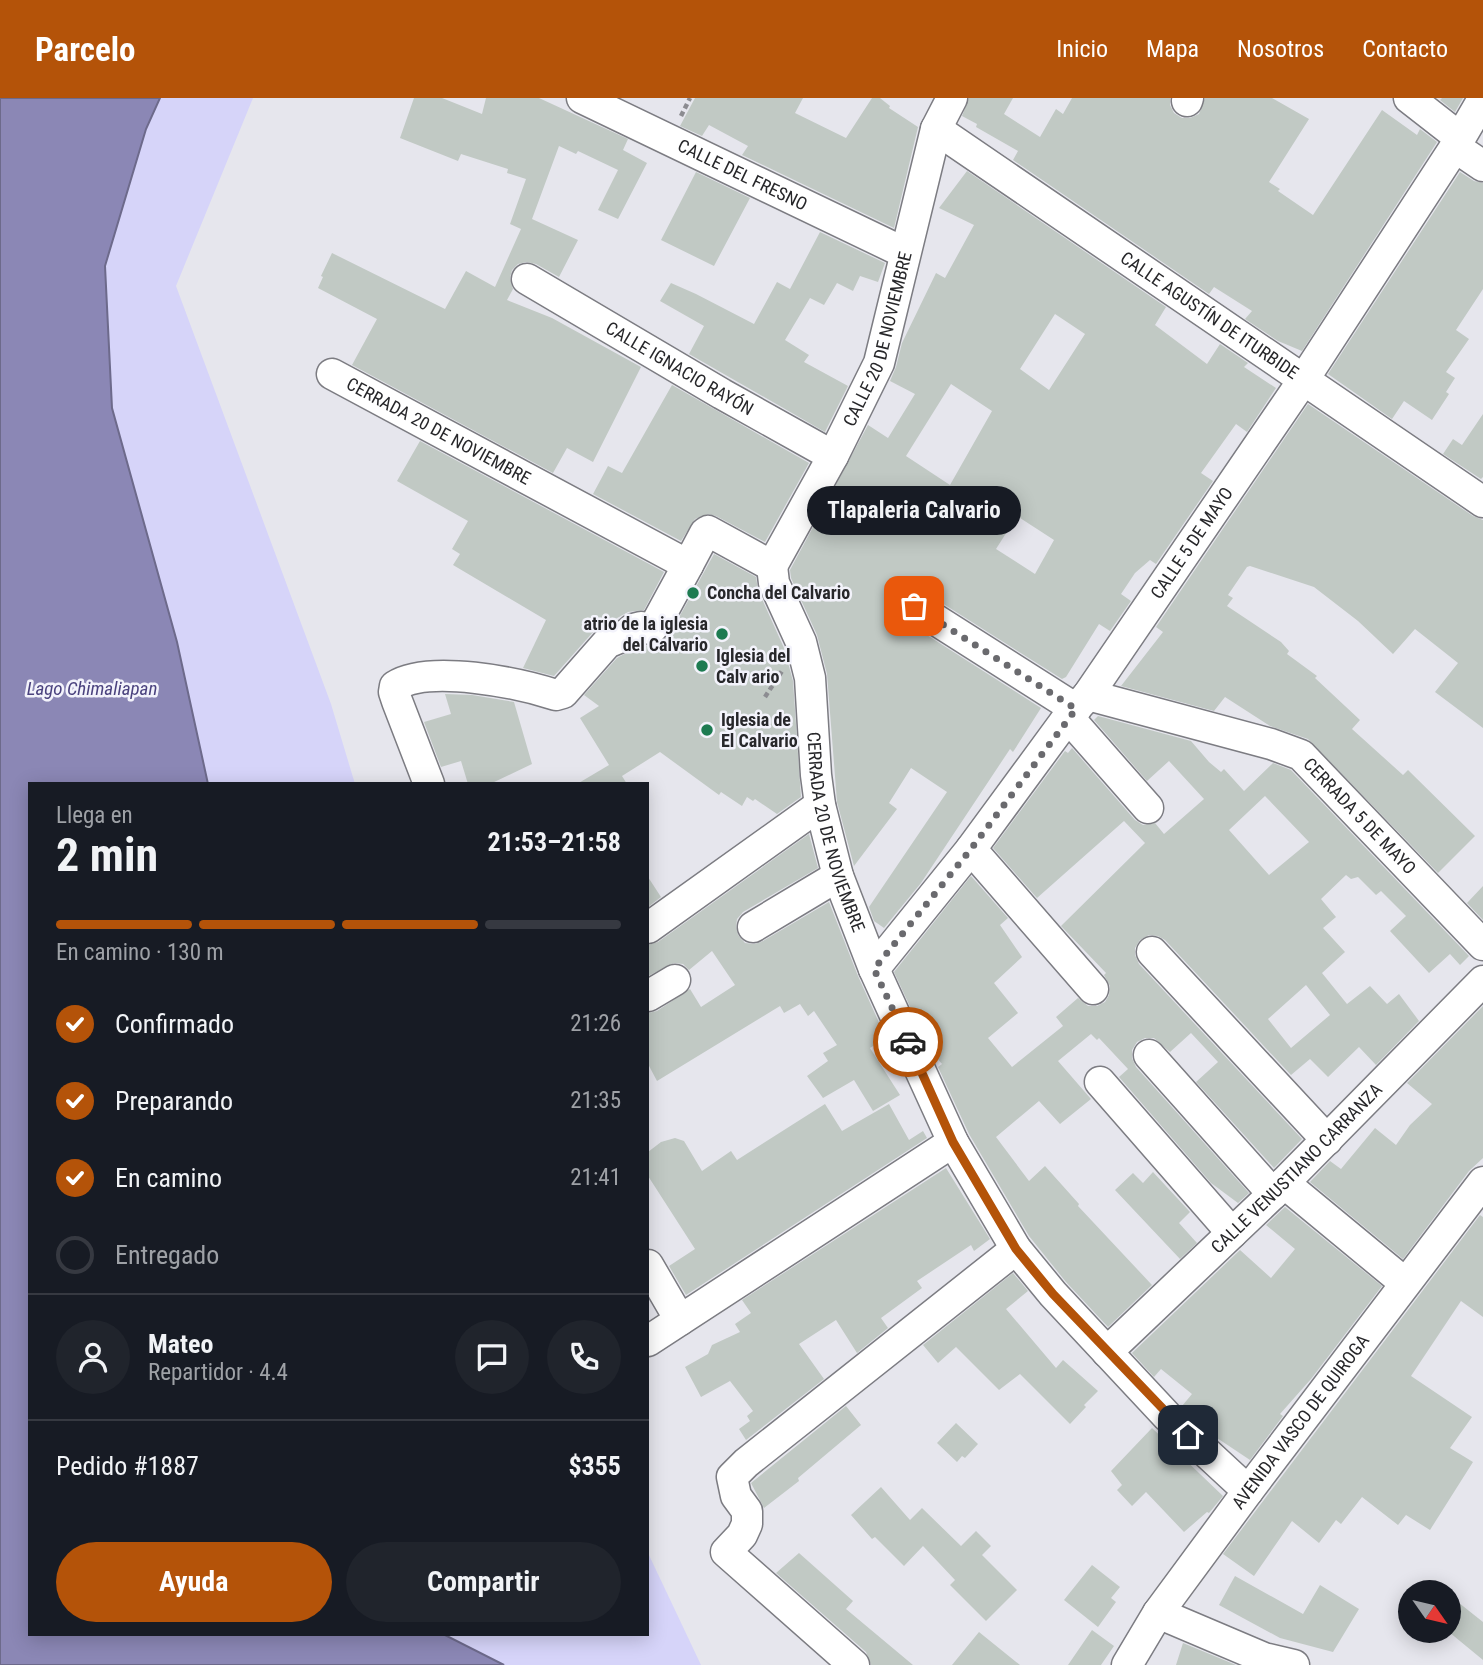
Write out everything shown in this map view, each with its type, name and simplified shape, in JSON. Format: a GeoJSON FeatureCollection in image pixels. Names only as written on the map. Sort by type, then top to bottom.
{"type":"FeatureCollection","features":[{"type":"Feature","properties":{"kind":"street","name":"CALLE 20 DE NOVIEMBRE"},"geometry":{"type":"LineString","coordinates":[[772,566],[833,456],[879,363],[936,129],[952,98]]}},
{"type":"Feature","properties":{"kind":"street"},"geometry":{"type":"LineString","coordinates":[[1409,98],[1483,166]]}},
{"type":"Feature","properties":{"kind":"street","name":"CALLE 5 DE MAYO"},"geometry":{"type":"LineString","coordinates":[[874,969],[971,849],[1077,707],[1304,379],[1483,99]]}},
{"type":"Feature","properties":{"kind":"street","name":"CALLE DEL FRESNO"},"geometry":{"type":"LineString","coordinates":[[595,101],[905,253]]}},
{"type":"Feature","properties":{"kind":"street","name":"CALLE AGUSTÍN DE ITURBIDE"},"geometry":{"type":"LineString","coordinates":[[936,129],[1483,502]]}},
{"type":"Feature","properties":{"kind":"street","name":"CALLE IGNACIO RAYÓN"},"geometry":{"type":"LineString","coordinates":[[527,279],[833,456]]}},
{"type":"Feature","properties":{"kind":"street","name":"CERRADA 20 DE NOVIEMBRE"},"geometry":{"type":"LineString","coordinates":[[332,374],[688,565]]}},
{"type":"Feature","properties":{"kind":"street"},"geometry":{"type":"LineString","coordinates":[[428,782],[397,701],[395,686],[418,677],[482,677],[556,695],[563,693],[607,643],[633,629],[650,629],[657,622],[708,531],[772,566]]}},
{"type":"Feature","properties":{"kind":"street","name":"CERRADA 20 DE NOVIEMBRE"},"geometry":{"type":"LineString","coordinates":[[772,566],[774,583],[801,642],[810,678],[820,805],[838,876],[874,969],[953,1142],[1016,1249],[1053,1294],[1167,1416],[1248,1491]]}},
{"type":"Feature","properties":{"kind":"street"},"geometry":{"type":"LineString","coordinates":[[914,606],[1077,707],[1148,808]]}},
{"type":"Feature","properties":{"kind":"street","name":"CERRADA 5 DE MAYO"},"geometry":{"type":"LineString","coordinates":[[1077,707],[1260,741],[1301,755],[1483,946]]}},
{"type":"Feature","properties":{"kind":"street"},"geometry":{"type":"LineString","coordinates":[[649,927],[820,805]]}},
{"type":"Feature","properties":{"kind":"street"},"geometry":{"type":"LineString","coordinates":[[971,849],[1093,989]]}},
{"type":"Feature","properties":{"kind":"street"},"geometry":{"type":"LineString","coordinates":[[753,927],[838,876]]}},
{"type":"Feature","properties":{"kind":"street"},"geometry":{"type":"LineString","coordinates":[[1152,952],[1327,1140]]}},
{"type":"Feature","properties":{"kind":"street"},"geometry":{"type":"LineString","coordinates":[[649,995],[675,980]]}},
{"type":"Feature","properties":{"kind":"street","name":"CALLE VENUSTIANO CARRANZA"},"geometry":{"type":"LineString","coordinates":[[1107,1352],[1278,1189],[1483,981]]}},
{"type":"Feature","properties":{"kind":"street"},"geometry":{"type":"LineString","coordinates":[[1149,1055],[1278,1189],[1405,1283]]}},
{"type":"Feature","properties":{"kind":"street"},"geometry":{"type":"LineString","coordinates":[[1100,1082],[1232,1233]]}},
{"type":"Feature","properties":{"kind":"street"},"geometry":{"type":"LineString","coordinates":[[649,1340],[953,1142]]}},
{"type":"Feature","properties":{"kind":"street","name":"AVENIDA VASCO DE QUIROGA"},"geometry":{"type":"LineString","coordinates":[[1127,1665],[1158,1613],[1248,1491],[1405,1283],[1480,1193]]}},
{"type":"Feature","properties":{"kind":"street"},"geometry":{"type":"LineString","coordinates":[[854,1665],[726,1552],[742,1535],[747,1524],[747,1511],[736,1496],[732,1477],[746,1463],[1016,1249]]}},
{"type":"Feature","properties":{"kind":"street"},"geometry":{"type":"LineString","coordinates":[[649,1267],[680,1320]]}},
{"type":"Feature","properties":{"kind":"street"},"geometry":{"type":"LineString","coordinates":[[1158,1613],[1264,1658],[1294,1665]]}},
{"type":"Feature","properties":{"kind":"shaded area","name":"Lago Chimaliapan"},"geometry":{"type":"Polygon","coordinates":[[[0,98],[253,98],[176,286],[331,704],[354,782],[28,782],[28,1636],[649,1636],[649,1555],[701,1665],[0,1665],[0,98]]]}},
{"type":"Feature","properties":{"kind":"water","name":"Lago Chimaliapan"},"geometry":{"type":"Polygon","coordinates":[[[0,98],[160,98],[146,129],[105,266],[112,408],[177,642],[208,782],[28,782],[28,1636],[447,1636],[504,1665],[0,1665],[0,98]]]}},
{"type":"Feature","properties":{"kind":"building"},"geometry":{"type":"Polygon","coordinates":[[[414,98],[442,98],[482,114],[486,98],[539,98],[628,139],[623,150],[647,163],[618,219],[598,210],[618,170],[578,151],[576,154],[559,146],[532,219],[578,240],[559,277],[536,264],[526,262],[518,264],[512,270],[510,278],[513,289],[507,300],[552,318],[641,367],[593,462],[567,448],[553,473],[352,365],[377,319],[318,288],[332,253],[445,309],[466,271],[495,287],[521,229],[510,224],[526,179],[507,173],[508,169],[461,154],[458,161],[400,138],[414,98]]]}},
{"type":"Feature","properties":{"kind":"building"},"geometry":{"type":"Polygon","coordinates":[[[695,98],[803,98],[795,113],[846,138],[872,98],[880,98],[889,108],[918,127],[894,228],[742,155],[748,146],[709,125],[702,136],[680,126],[695,98]]]}},
{"type":"Feature","properties":{"kind":"building"},"geometry":{"type":"Polygon","coordinates":[[[969,98],[1013,98],[1004,114],[1040,137],[1056,109],[1063,114],[1072,98],[1170,98],[1174,113],[1182,118],[1190,118],[1199,114],[1205,98],[1272,98],[1309,119],[1269,182],[1313,215],[1382,110],[1417,135],[1420,129],[1437,142],[1302,351],[1278,341],[1245,319],[1252,311],[1214,287],[1209,294],[1013,160],[1018,151],[962,116],[969,98]]]}},
{"type":"Feature","properties":{"kind":"building"},"geometry":{"type":"Polygon","coordinates":[[[1463,98],[1455,112],[1440,100],[1463,98]]]}},
{"type":"Feature","properties":{"kind":"building"},"geometry":{"type":"Polygon","coordinates":[[[967,171],[1166,307],[1155,325],[1207,364],[1220,344],[1248,363],[1244,367],[1276,388],[1247,432],[1236,424],[1201,473],[1213,481],[1156,564],[1150,560],[1135,573],[1121,594],[1131,601],[1110,631],[1099,624],[1066,677],[1062,679],[923,591],[914,589],[905,591],[900,596],[897,606],[899,615],[905,621],[1041,708],[1013,752],[1010,749],[921,883],[884,928],[874,921],[869,907],[947,792],[911,768],[889,803],[897,809],[854,866],[837,802],[827,674],[817,635],[791,578],[790,570],[868,425],[888,438],[915,394],[890,381],[902,343],[936,273],[945,278],[974,225],[939,208],[967,171]],[[1055,314],[1020,369],[1049,390],[1085,334],[1055,314]],[[951,384],[906,456],[950,485],[992,411],[951,384]],[[1017,516],[996,549],[1035,574],[1054,540],[1017,516]]]}},
{"type":"Feature","properties":{"kind":"building"},"geometry":{"type":"Polygon","coordinates":[[[696,172],[750,198],[714,266],[661,240],[696,172]]]}},
{"type":"Feature","properties":{"kind":"building"},"geometry":{"type":"Polygon","coordinates":[[[1460,172],[1483,183],[1483,289],[1456,330],[1469,339],[1446,372],[1455,378],[1446,392],[1449,394],[1432,420],[1404,401],[1392,419],[1328,374],[1460,172]]]}},
{"type":"Feature","properties":{"kind":"building"},"geometry":{"type":"Polygon","coordinates":[[[820,232],[885,263],[878,282],[860,276],[853,291],[837,283],[824,305],[810,298],[785,340],[809,355],[804,362],[848,386],[825,432],[689,354],[704,326],[660,301],[671,283],[754,324],[777,282],[790,289],[820,232]]]}},
{"type":"Feature","properties":{"kind":"building"},"geometry":{"type":"Polygon","coordinates":[[[672,385],[809,463],[765,542],[708,514],[695,519],[681,541],[593,494],[608,466],[622,473],[672,385]]]}},
{"type":"Feature","properties":{"kind":"building"},"geometry":{"type":"Polygon","coordinates":[[[1308,404],[1473,516],[1483,520],[1483,728],[1435,692],[1458,663],[1415,629],[1393,654],[1358,621],[1314,587],[1250,566],[1228,595],[1233,598],[1227,606],[1281,642],[1289,651],[1287,654],[1317,676],[1315,678],[1360,720],[1352,729],[1403,775],[1408,770],[1475,836],[1438,873],[1308,739],[1270,726],[1225,697],[1214,711],[1121,686],[1163,632],[1156,627],[1308,404]]]}},
{"type":"Feature","properties":{"kind":"building"},"geometry":{"type":"Polygon","coordinates":[[[1483,414],[1481,479],[1443,454],[1453,439],[1462,445],[1483,414]]]}},
{"type":"Feature","properties":{"kind":"building"},"geometry":{"type":"Polygon","coordinates":[[[420,441],[664,572],[644,610],[628,612],[594,631],[554,676],[523,668],[546,620],[453,565],[460,554],[452,549],[468,521],[397,481],[420,441]]]}},
{"type":"Feature","properties":{"kind":"building","name":"Iglesia del Calv ario"},"geometry":{"type":"Polygon","coordinates":[[[714,554],[756,577],[758,590],[784,648],[793,681],[801,797],[777,814],[755,799],[753,801],[747,797],[742,806],[721,792],[719,795],[660,752],[622,776],[626,782],[580,782],[609,765],[580,718],[599,706],[584,695],[617,658],[641,645],[656,646],[672,630],[714,554]]]}},
{"type":"Feature","properties":{"kind":"building"},"geometry":{"type":"Polygon","coordinates":[[[445,694],[472,695],[514,702],[532,764],[494,782],[467,782],[461,761],[441,767],[424,722],[451,714],[445,694]]]}},
{"type":"Feature","properties":{"kind":"building"},"geometry":{"type":"Polygon","coordinates":[[[1098,716],[1191,741],[1209,762],[1221,772],[1224,769],[1244,791],[1273,763],[1291,770],[1469,956],[1460,965],[1450,954],[1429,973],[1390,931],[1406,916],[1381,891],[1376,895],[1358,877],[1351,879],[1346,875],[1321,899],[1336,917],[1323,928],[1345,952],[1322,973],[1347,1004],[1370,986],[1387,1004],[1399,994],[1419,1021],[1376,1065],[1359,1047],[1328,1077],[1310,1059],[1291,1075],[1165,940],[1149,935],[1140,940],[1135,948],[1139,964],[1302,1139],[1274,1168],[1196,1082],[1218,1062],[1191,1033],[1170,1052],[1154,1038],[1137,1042],[1132,1050],[1136,1067],[1249,1193],[1238,1203],[1211,1183],[1119,1077],[1128,1069],[1099,1038],[1097,1040],[1091,1034],[1058,1061],[1091,1099],[1060,1124],[1039,1101],[996,1137],[1029,1181],[1045,1166],[1078,1206],[1152,1285],[1108,1327],[1066,1282],[1029,1236],[969,1134],[938,1067],[942,1064],[930,1050],[894,972],[971,876],[1008,918],[1000,925],[1022,957],[994,983],[1018,1013],[988,1038],[1012,1067],[1063,1026],[1056,1017],[1078,998],[1088,1006],[1105,1002],[1110,986],[1104,975],[1106,973],[1061,926],[1145,843],[1124,821],[1037,898],[993,848],[1065,751],[1068,753],[1072,748],[1135,820],[1143,825],[1155,823],[1164,834],[1204,799],[1169,761],[1147,781],[1094,720],[1098,716]],[[1265,796],[1229,830],[1269,875],[1309,842],[1265,796]],[[1306,985],[1268,1019],[1291,1048],[1330,1015],[1306,985]]]}},
{"type":"Feature","properties":{"kind":"building"},"geometry":{"type":"Polygon","coordinates":[[[809,834],[818,868],[743,912],[737,919],[738,935],[745,943],[761,942],[829,902],[886,1038],[870,1048],[900,1095],[873,1111],[854,1080],[823,1098],[807,1076],[828,1061],[823,1053],[837,1045],[814,1011],[808,1016],[800,1004],[784,1013],[780,1006],[657,1081],[649,1066],[649,1013],[657,1011],[690,989],[701,1007],[735,985],[712,951],[689,970],[683,964],[674,963],[649,976],[649,945],[658,942],[809,834]]]}},
{"type":"Feature","properties":{"kind":"building"},"geometry":{"type":"Polygon","coordinates":[[[649,879],[661,897],[649,906],[649,879]]]}},
{"type":"Feature","properties":{"kind":"building"},"geometry":{"type":"Polygon","coordinates":[[[1483,886],[1483,920],[1467,903],[1483,886]]]}},
{"type":"Feature","properties":{"kind":"building"},"geometry":{"type":"Polygon","coordinates":[[[1483,1006],[1483,1158],[1469,1171],[1403,1259],[1310,1182],[1330,1161],[1341,1169],[1375,1128],[1396,1145],[1410,1125],[1432,1104],[1407,1083],[1483,1006]]]}},
{"type":"Feature","properties":{"kind":"building"},"geometry":{"type":"Polygon","coordinates":[[[825,1104],[842,1131],[889,1104],[909,1140],[923,1131],[927,1138],[686,1295],[669,1266],[695,1249],[649,1178],[649,1151],[661,1142],[675,1138],[684,1141],[702,1171],[731,1151],[737,1160],[825,1104]]]}},
{"type":"Feature","properties":{"kind":"building"},"geometry":{"type":"Polygon","coordinates":[[[946,1168],[990,1239],[974,1251],[971,1245],[917,1281],[922,1288],[881,1318],[888,1328],[857,1353],[836,1320],[799,1344],[824,1379],[746,1440],[739,1429],[750,1421],[747,1416],[753,1411],[730,1381],[701,1397],[685,1367],[708,1354],[712,1345],[740,1332],[735,1324],[751,1313],[742,1300],[946,1168]]]}},
{"type":"Feature","properties":{"kind":"building"},"geometry":{"type":"Polygon","coordinates":[[[1153,1172],[1190,1212],[1179,1223],[1197,1243],[1180,1259],[1115,1190],[1133,1173],[1143,1183],[1153,1172]]]}},
{"type":"Feature","properties":{"kind":"building"},"geometry":{"type":"Polygon","coordinates":[[[1285,1207],[1382,1286],[1311,1379],[1280,1414],[1283,1416],[1250,1460],[1217,1438],[1182,1406],[1192,1394],[1161,1369],[1154,1377],[1132,1353],[1240,1250],[1271,1278],[1295,1249],[1266,1225],[1285,1207]]]}},
{"type":"Feature","properties":{"kind":"building"},"geometry":{"type":"Polygon","coordinates":[[[1480,1215],[1483,1217],[1483,1317],[1461,1301],[1411,1376],[1472,1417],[1450,1448],[1473,1462],[1430,1530],[1406,1515],[1398,1525],[1362,1497],[1341,1524],[1336,1520],[1319,1543],[1292,1521],[1254,1576],[1223,1554],[1480,1215]]]}},
{"type":"Feature","properties":{"kind":"building"},"geometry":{"type":"Polygon","coordinates":[[[1013,1273],[1028,1291],[1006,1309],[1056,1368],[1063,1360],[1098,1391],[1070,1424],[1020,1374],[999,1390],[956,1347],[938,1363],[923,1345],[1013,1273]]]}},
{"type":"Feature","properties":{"kind":"building"},"geometry":{"type":"Polygon","coordinates":[[[846,1406],[861,1425],[798,1478],[799,1481],[764,1508],[751,1483],[846,1406]]]}},
{"type":"Feature","properties":{"kind":"building"},"geometry":{"type":"Polygon","coordinates":[[[956,1423],[978,1444],[965,1458],[962,1456],[957,1462],[937,1443],[956,1423]]]}},
{"type":"Feature","properties":{"kind":"building"},"geometry":{"type":"Polygon","coordinates":[[[1152,1428],[1223,1496],[1209,1513],[1184,1532],[1146,1492],[1132,1506],[1117,1490],[1122,1485],[1111,1471],[1152,1428]]]}},
{"type":"Feature","properties":{"kind":"building"},"geometry":{"type":"Polygon","coordinates":[[[881,1487],[910,1520],[922,1508],[961,1546],[976,1531],[991,1546],[982,1555],[1017,1590],[986,1621],[950,1585],[955,1580],[923,1546],[904,1566],[875,1537],[872,1539],[851,1515],[881,1487]]]}},
{"type":"Feature","properties":{"kind":"building"},"geometry":{"type":"Polygon","coordinates":[[[799,1553],[853,1601],[846,1609],[913,1665],[871,1665],[866,1652],[776,1573],[799,1553]]]}},
{"type":"Feature","properties":{"kind":"building"},"geometry":{"type":"Polygon","coordinates":[[[1092,1565],[1120,1587],[1111,1598],[1116,1602],[1098,1627],[1064,1600],[1092,1565]]]}},
{"type":"Feature","properties":{"kind":"building"},"geometry":{"type":"Polygon","coordinates":[[[1235,1576],[1303,1614],[1320,1585],[1359,1609],[1333,1652],[1280,1638],[1219,1605],[1235,1576]]]}},
{"type":"Feature","properties":{"kind":"building"},"geometry":{"type":"Polygon","coordinates":[[[1461,1605],[1483,1622],[1483,1660],[1461,1642],[1461,1605]]]}},
{"type":"Feature","properties":{"kind":"building"},"geometry":{"type":"Polygon","coordinates":[[[1092,1630],[1114,1646],[1101,1665],[1068,1665],[1092,1630]]]}},
{"type":"Feature","properties":{"kind":"building"},"geometry":{"type":"Polygon","coordinates":[[[979,1632],[1020,1665],[952,1665],[979,1632]]]}},
{"type":"Feature","properties":{"kind":"building"},"geometry":{"type":"Polygon","coordinates":[[[1183,1643],[1236,1665],[1176,1665],[1183,1643]]]}},
{"type":"Feature","properties":{"kind":"way so far"},"geometry":{"type":"LineString","coordinates":[[908,1042],[874,969],[971,849],[1076,709],[914,606]]}},
{"type":"Feature","properties":{"kind":"place","name":"Concha del Calvario"},"geometry":{"type":"Point","coordinates":[693,593]}},
{"type":"Feature","properties":{"kind":"place","name":"Tlapaleria Calvario"},"geometry":{"type":"Point","coordinates":[914,606]}},
{"type":"Feature","properties":{"kind":"place","name":"atrio de la iglesia del Calvario"},"geometry":{"type":"Point","coordinates":[722,634]}},
{"type":"Feature","properties":{"kind":"place","name":"Iglesia del Calv ario"},"geometry":{"type":"Point","coordinates":[702,666]}},
{"type":"Feature","properties":{"kind":"place","name":"Iglesia de El Calvario"},"geometry":{"type":"Point","coordinates":[707,730]}},
{"type":"Feature","properties":{"kind":"route"},"geometry":{"type":"LineString","coordinates":[[908,1042],[953,1142],[1016,1249],[1053,1294],[1188,1435]]}}]}
